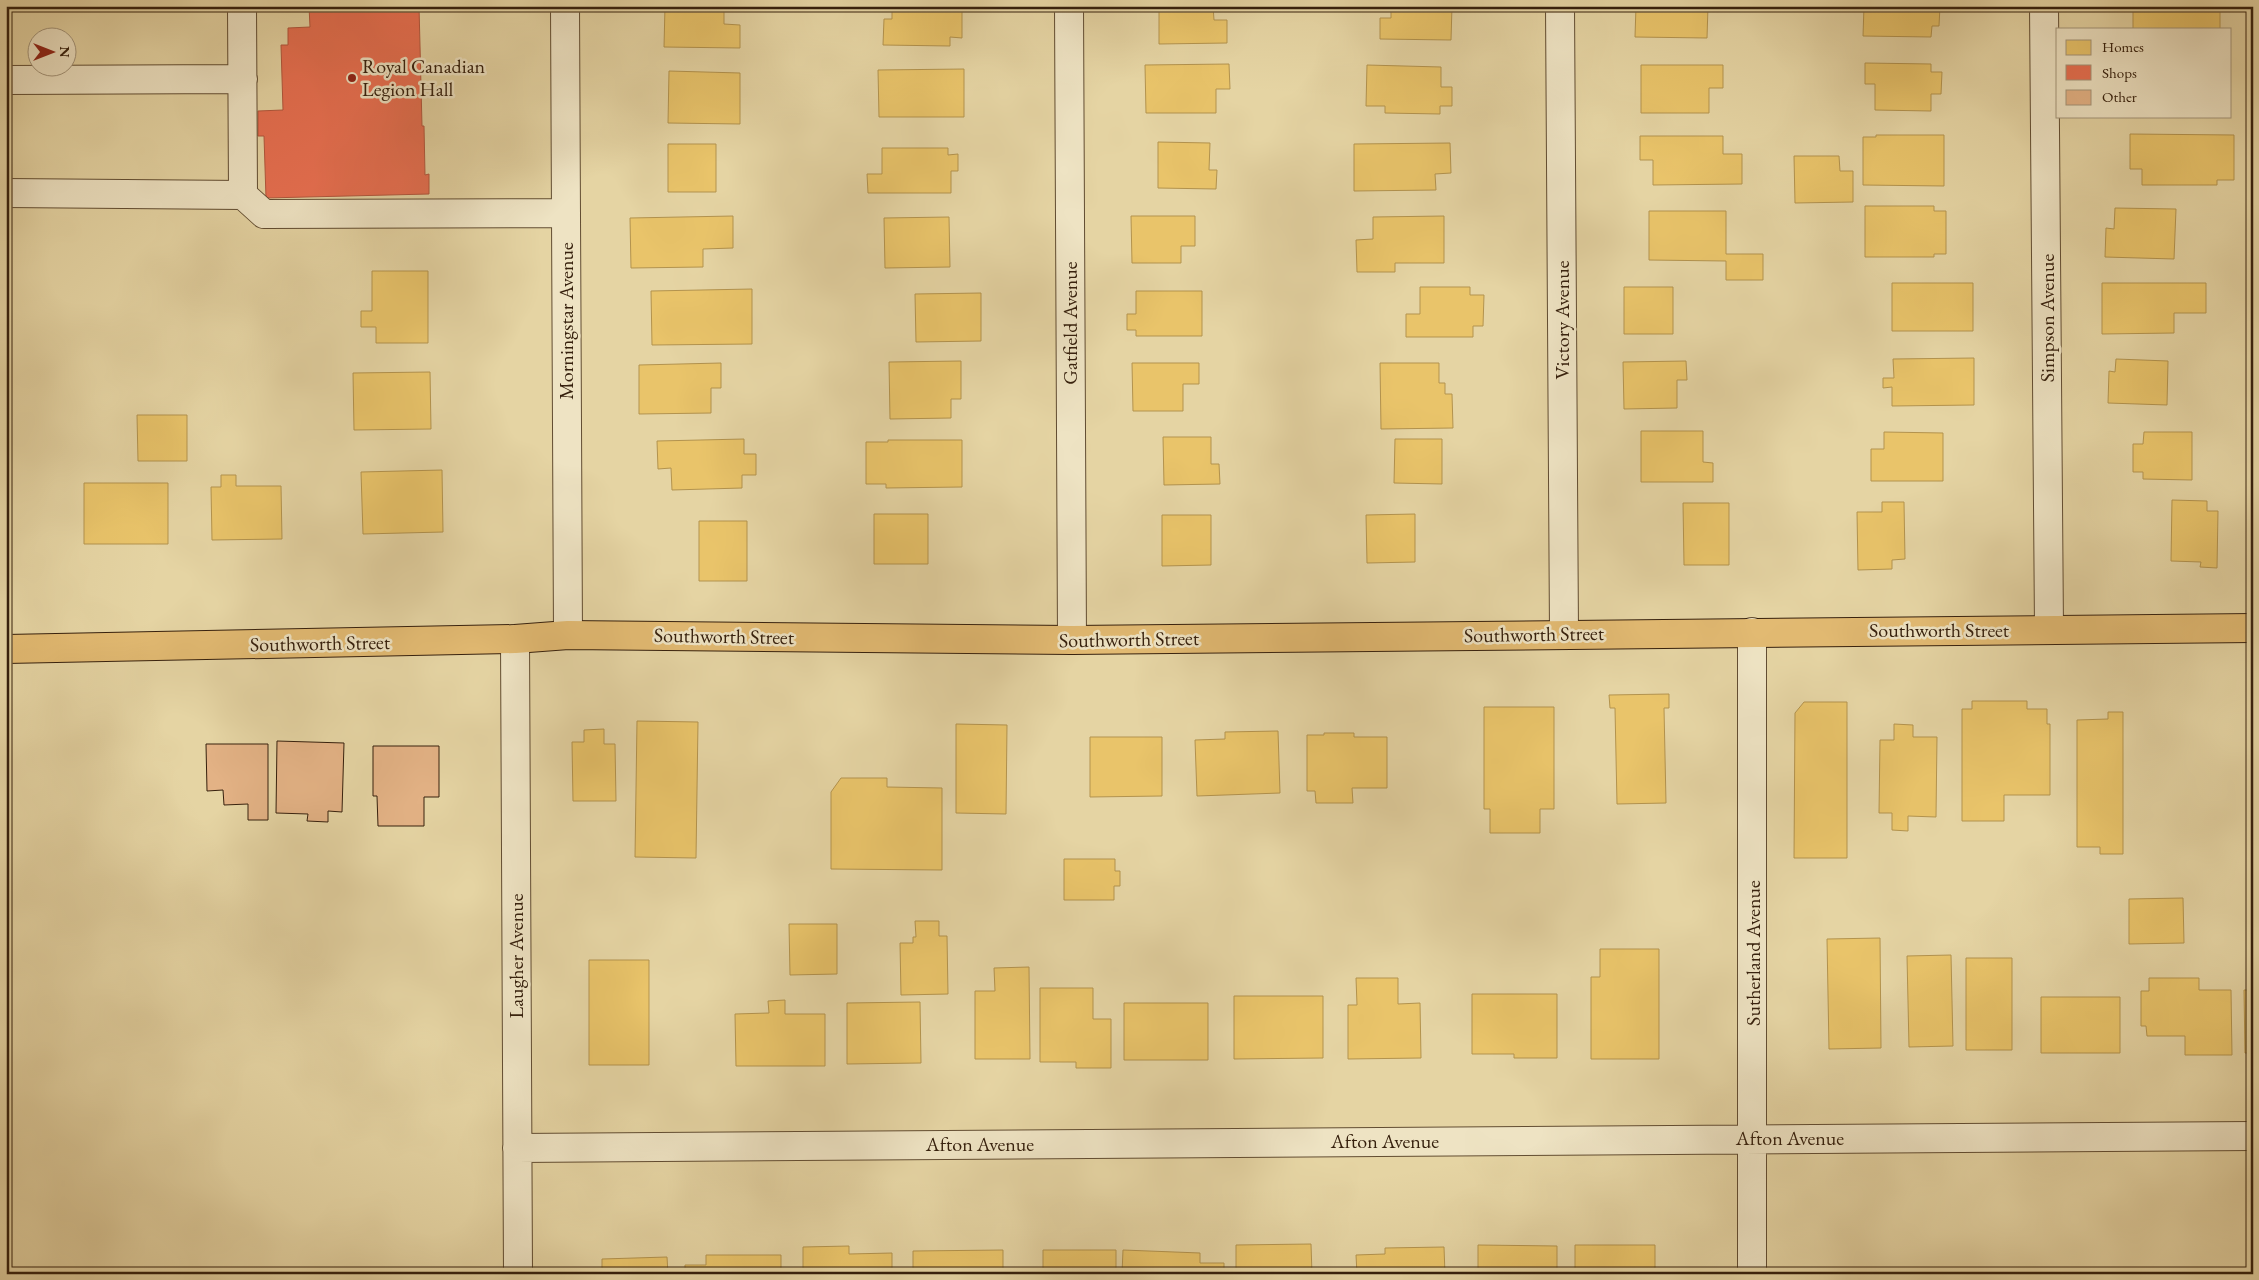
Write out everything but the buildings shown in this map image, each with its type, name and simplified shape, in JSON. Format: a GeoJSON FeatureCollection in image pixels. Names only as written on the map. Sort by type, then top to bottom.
{"type":"FeatureCollection","features":[{"type":"Feature","properties":{"kind":"main road","name":"Southworth Street"},"geometry":{"type":"LineString","coordinates":[[6,649],[515,639],[568,635],[1072,640],[1564,633],[2253,628]]}},
{"type":"Feature","properties":{"kind":"street"},"geometry":{"type":"LineString","coordinates":[[242,6],[243,195]]}},
{"type":"Feature","properties":{"kind":"street","name":"Morningstar Avenue"},"geometry":{"type":"LineString","coordinates":[[565,6],[568,635]]}},
{"type":"Feature","properties":{"kind":"street","name":"Gatfield Avenue"},"geometry":{"type":"LineString","coordinates":[[1069,6],[1072,640]]}},
{"type":"Feature","properties":{"kind":"street","name":"Victory Avenue"},"geometry":{"type":"LineString","coordinates":[[1560,6],[1564,633]]}},
{"type":"Feature","properties":{"kind":"street","name":"Simpson Avenue"},"geometry":{"type":"LineString","coordinates":[[2044,6],[2049,629]]}},
{"type":"Feature","properties":{"kind":"street"},"geometry":{"type":"LineString","coordinates":[[6,80],[243,79]]}},
{"type":"Feature","properties":{"kind":"street"},"geometry":{"type":"LineString","coordinates":[[6,193],[243,195],[264,214],[566,213]]}},
{"type":"Feature","properties":{"kind":"street","name":"Sutherland Avenue"},"geometry":{"type":"LineString","coordinates":[[1752,632],[1754,1138],[1752,1274]]}},
{"type":"Feature","properties":{"kind":"street","name":"Laugher Avenue"},"geometry":{"type":"LineString","coordinates":[[515,639],[518,1274]]}},
{"type":"Feature","properties":{"kind":"street","name":"Afton Avenue"},"geometry":{"type":"LineString","coordinates":[[517,1148],[2253,1136]]}},
{"type":"Feature","properties":{"kind":"place","name":"Royal Canadian Legion Hall"},"geometry":{"type":"Point","coordinates":[352,78]}}]}
